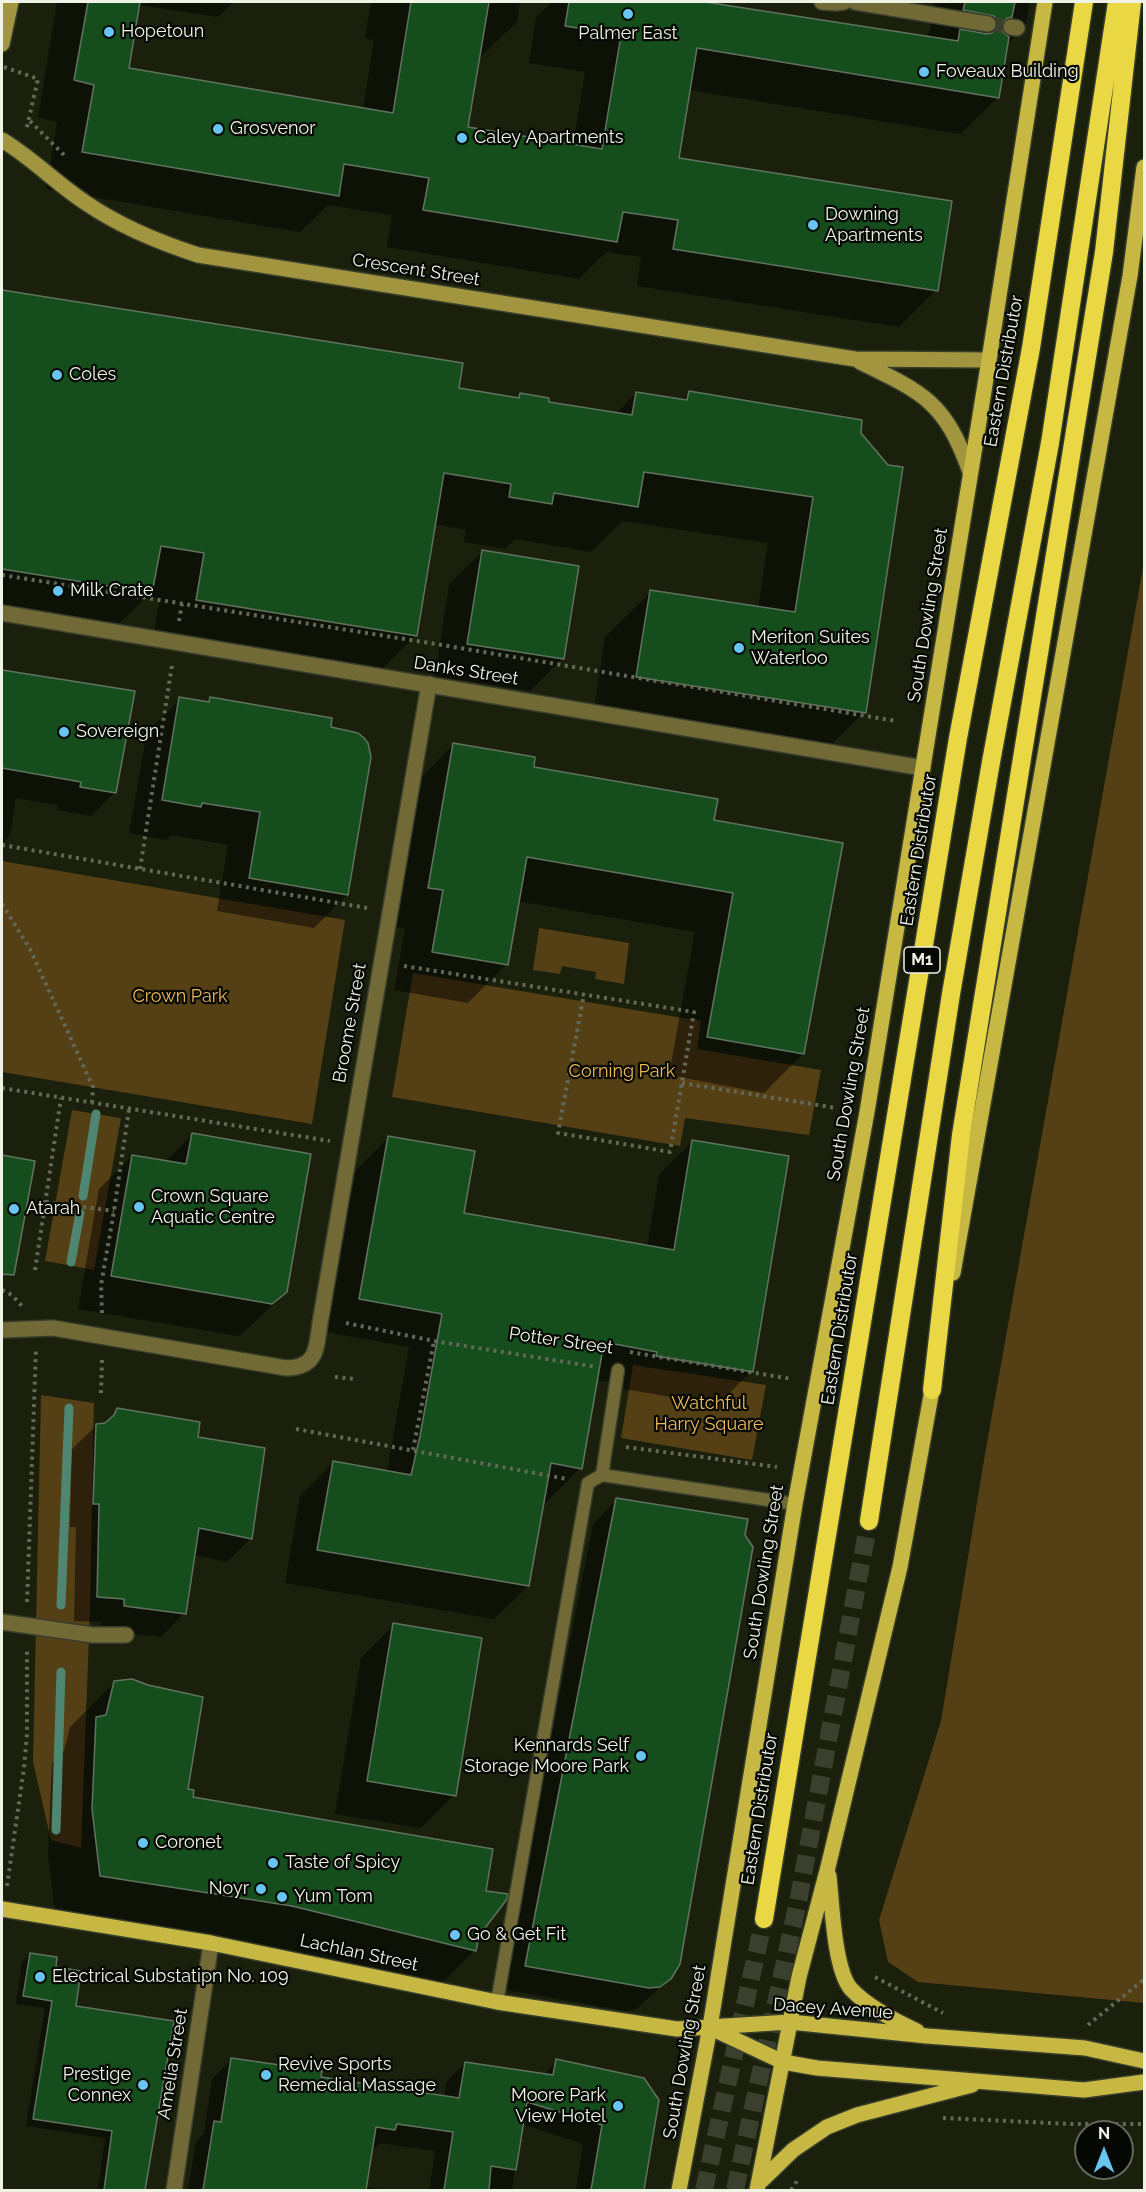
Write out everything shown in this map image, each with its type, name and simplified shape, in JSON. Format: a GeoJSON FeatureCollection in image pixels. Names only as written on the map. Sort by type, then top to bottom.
{"type":"FeatureCollection","features":[{"type":"Feature","properties":{"kind":"highway","name":"Eastern Distributor"},"geometry":{"type":"LineString","coordinates":[[764,1919],[958,738],[1031,348],[1084,2]]}},
{"type":"Feature","properties":{"kind":"highway","name":"M1"},"geometry":{"type":"LineString","coordinates":[[869,1521],[951,994],[1050,443],[1117,2]]}},
{"type":"Feature","properties":{"kind":"highway"},"geometry":{"type":"LineString","coordinates":[[932,1390],[961,1135],[1104,252],[1132,2]]}},
{"type":"Feature","properties":{"kind":"main road"},"geometry":{"type":"LineString","coordinates":[[2,44],[10,2]]}},
{"type":"Feature","properties":{"kind":"main road","name":"South Dowling Street"},"geometry":{"type":"LineString","coordinates":[[679,2190],[710,2027],[795,1504],[867,1112],[1045,2]]}},
{"type":"Feature","properties":{"kind":"main road","name":"Crescent Street"},"geometry":{"type":"LineString","coordinates":[[2,140],[111,219],[148,238],[198,255],[855,359],[989,360]]}},
{"type":"Feature","properties":{"kind":"main road"},"geometry":{"type":"LineString","coordinates":[[758,2187],[799,1977],[828,1867],[900,1567],[1128,288],[1144,167]]}},
{"type":"Feature","properties":{"kind":"main road","name":"Crescent Street"},"geometry":{"type":"LineString","coordinates":[[855,359],[908,385],[932,402],[950,426],[970,472]]}},
{"type":"Feature","properties":{"kind":"main road"},"geometry":{"type":"LineString","coordinates":[[828,1867],[839,1962],[850,1988],[888,2017],[927,2036]]}},
{"type":"Feature","properties":{"kind":"main road","name":"Lachlan Street"},"geometry":{"type":"LineString","coordinates":[[3,1909],[211,1943],[497,2002],[677,2030],[710,2027]]}},
{"type":"Feature","properties":{"kind":"main road","name":"Dacey Avenue"},"geometry":{"type":"LineString","coordinates":[[710,2027],[790,2022],[927,2036],[1085,2048],[1144,2061]]}},
{"type":"Feature","properties":{"kind":"main road"},"geometry":{"type":"LineString","coordinates":[[710,2027],[783,2062],[817,2068],[1084,2090],[1144,2082]]}},
{"type":"Feature","properties":{"kind":"main road"},"geometry":{"type":"LineString","coordinates":[[758,2187],[793,2150],[827,2127],[857,2115],[980,2083]]}},
{"type":"Feature","properties":{"kind":"street"},"geometry":{"type":"LineString","coordinates":[[822,2],[844,2]]}},
{"type":"Feature","properties":{"kind":"street"},"geometry":{"type":"LineString","coordinates":[[855,2],[988,24]]}},
{"type":"Feature","properties":{"kind":"street","name":"Danks Street"},"geometry":{"type":"LineString","coordinates":[[2,613],[923,768]]}},
{"type":"Feature","properties":{"kind":"street","name":"Broome Street"},"geometry":{"type":"LineString","coordinates":[[104,1336],[286,1368],[306,1365],[314,1353],[429,684]]}},
{"type":"Feature","properties":{"kind":"street"},"geometry":{"type":"LineString","coordinates":[[2,1330],[53,1328],[104,1336]]}},
{"type":"Feature","properties":{"kind":"street"},"geometry":{"type":"LineString","coordinates":[[2,1622],[93,1635],[126,1635]]}},
{"type":"Feature","properties":{"kind":"street","name":"Amelia Street"},"geometry":{"type":"LineString","coordinates":[[174,2190],[211,1943]]}},
{"type":"Feature","properties":{"kind":"lane"},"geometry":{"type":"LineString","coordinates":[[602,1474],[618,1370]]}},
{"type":"Feature","properties":{"kind":"lane"},"geometry":{"type":"LineString","coordinates":[[497,2002],[588,1483],[602,1474],[795,1504]]}},
{"type":"Feature","properties":{"kind":"path"},"geometry":{"type":"LineString","coordinates":[[2,66],[38,78],[26,132]]}},
{"type":"Feature","properties":{"kind":"path"},"geometry":{"type":"LineString","coordinates":[[29,121],[69,160]]}},
{"type":"Feature","properties":{"kind":"path"},"geometry":{"type":"LineString","coordinates":[[2,575],[436,644],[896,721]]}},
{"type":"Feature","properties":{"kind":"path"},"geometry":{"type":"LineString","coordinates":[[178,628],[182,604]]}},
{"type":"Feature","properties":{"kind":"path"},"geometry":{"type":"LineString","coordinates":[[140,869],[173,659]]}},
{"type":"Feature","properties":{"kind":"path"},"geometry":{"type":"LineString","coordinates":[[2,845],[389,912]]}},
{"type":"Feature","properties":{"kind":"path"},"geometry":{"type":"LineString","coordinates":[[2,904],[30,949],[93,1087],[92,1103]]}},
{"type":"Feature","properties":{"kind":"path"},"geometry":{"type":"LineString","coordinates":[[404,966],[584,994],[693,1012],[670,1152],[558,1132],[584,994]]}},
{"type":"Feature","properties":{"kind":"path"},"geometry":{"type":"LineString","coordinates":[[682,1083],[836,1108]]}},
{"type":"Feature","properties":{"kind":"path"},"geometry":{"type":"LineString","coordinates":[[2,1088],[349,1144]]}},
{"type":"Feature","properties":{"kind":"path"},"geometry":{"type":"LineString","coordinates":[[35,1270],[62,1098]]}},
{"type":"Feature","properties":{"kind":"path"},"geometry":{"type":"LineString","coordinates":[[101,1394],[104,1336],[101,1285],[129,1109]]}},
{"type":"Feature","properties":{"kind":"path"},"geometry":{"type":"LineString","coordinates":[[46,1202],[114,1211]]}},
{"type":"Feature","properties":{"kind":"path"},"geometry":{"type":"LineString","coordinates":[[2,1290],[12,1295],[23,1307],[33,1328],[36,1380],[27,1625],[27,1734],[3,1909]]}},
{"type":"Feature","properties":{"kind":"path","name":"Potter Street"},"geometry":{"type":"LineString","coordinates":[[346,1323],[434,1341],[618,1370],[622,1351],[792,1379]]}},
{"type":"Feature","properties":{"kind":"path"},"geometry":{"type":"LineString","coordinates":[[413,1450],[434,1341]]}},
{"type":"Feature","properties":{"kind":"path"},"geometry":{"type":"LineString","coordinates":[[335,1377],[354,1379]]}},
{"type":"Feature","properties":{"kind":"path"},"geometry":{"type":"LineString","coordinates":[[296,1429],[588,1483]]}},
{"type":"Feature","properties":{"kind":"path"},"geometry":{"type":"LineString","coordinates":[[626,1447],[777,1467]]}},
{"type":"Feature","properties":{"kind":"path"},"geometry":{"type":"LineString","coordinates":[[875,1977],[946,2015]]}},
{"type":"Feature","properties":{"kind":"path"},"geometry":{"type":"LineString","coordinates":[[1086,2026],[1144,1981]]}},
{"type":"Feature","properties":{"kind":"path"},"geometry":{"type":"LineString","coordinates":[[940,2118],[1071,2124],[1144,2124]]}},
{"type":"Feature","properties":{"kind":"green space"},"geometry":{"type":"Polygon","coordinates":[[[1144,562],[1144,2003],[918,1982],[888,1962],[879,1920],[941,1721],[985,1454],[1144,562]]]}},
{"type":"Feature","properties":{"kind":"green space","name":"Crown Park"},"geometry":{"type":"Polygon","coordinates":[[[2,861],[345,920],[312,1124],[2,1072],[2,861]]]}},
{"type":"Feature","properties":{"kind":"green space"},"geometry":{"type":"Polygon","coordinates":[[[539,928],[629,943],[624,984],[595,979],[596,972],[562,966],[560,974],[533,970],[539,928]]]}},
{"type":"Feature","properties":{"kind":"green space","name":"Corning Park"},"geometry":{"type":"Polygon","coordinates":[[[413,973],[701,1021],[697,1049],[821,1070],[809,1135],[685,1118],[680,1146],[392,1097],[413,973]]]}},
{"type":"Feature","properties":{"kind":"green space"},"geometry":{"type":"Polygon","coordinates":[[[72,1110],[121,1118],[94,1270],[45,1261],[72,1110]]]}},
{"type":"Feature","properties":{"kind":"green space","name":"Watchful Harry Square"},"geometry":{"type":"Polygon","coordinates":[[[633,1365],[766,1385],[752,1460],[621,1438],[633,1365]]]}},
{"type":"Feature","properties":{"kind":"green space"},"geometry":{"type":"Polygon","coordinates":[[[41,1395],[94,1403],[90,1609],[81,1848],[51,1840],[33,1762],[41,1395]]]}},
{"type":"Feature","properties":{"kind":"building"},"geometry":{"type":"Polygon","coordinates":[[[88,2],[140,2],[129,68],[393,113],[411,2],[489,2],[468,127],[602,149],[621,35],[565,26],[569,2],[705,2],[958,41],[960,29],[987,34],[992,33],[997,26],[994,16],[963,10],[965,2],[1015,2],[1012,17],[1007,18],[1002,25],[1002,31],[1009,37],[999,98],[697,48],[679,158],[952,201],[938,291],[673,249],[678,220],[623,212],[617,242],[423,210],[429,178],[344,164],[339,196],[82,152],[94,85],[74,80],[88,2]]]}},
{"type":"Feature","properties":{"kind":"building"},"geometry":{"type":"Polygon","coordinates":[[[2,290],[463,363],[459,388],[519,398],[520,393],[549,398],[549,402],[632,415],[636,392],[687,400],[689,391],[862,420],[861,433],[888,465],[903,467],[866,713],[636,677],[650,590],[795,612],[813,497],[644,472],[638,507],[554,493],[552,504],[509,497],[511,484],[444,473],[417,636],[196,600],[204,553],[161,546],[152,593],[2,569],[2,290]]]}},
{"type":"Feature","properties":{"kind":"building"},"geometry":{"type":"Polygon","coordinates":[[[482,550],[579,566],[564,659],[467,644],[482,550]]]}},
{"type":"Feature","properties":{"kind":"building","name":"Sovereign"},"geometry":{"type":"Polygon","coordinates":[[[2,670],[135,691],[116,793],[80,787],[81,782],[2,768],[2,670]]]}},
{"type":"Feature","properties":{"kind":"building"},"geometry":{"type":"Polygon","coordinates":[[[179,697],[209,702],[210,697],[332,718],[331,727],[358,733],[364,738],[368,743],[371,757],[348,895],[249,878],[260,812],[202,803],[201,807],[162,800],[179,697]]]}},
{"type":"Feature","properties":{"kind":"building"},"geometry":{"type":"Polygon","coordinates":[[[453,743],[535,757],[534,767],[718,799],[714,820],[843,843],[804,1054],[707,1037],[733,893],[527,857],[508,965],[432,952],[443,890],[428,888],[453,743]]]}},
{"type":"Feature","properties":{"kind":"building"},"geometry":{"type":"Polygon","coordinates":[[[192,1133],[311,1154],[287,1292],[272,1304],[111,1276],[132,1155],[186,1164],[192,1133]]]}},
{"type":"Feature","properties":{"kind":"building"},"geometry":{"type":"Polygon","coordinates":[[[388,1136],[475,1151],[464,1213],[674,1250],[692,1140],[789,1156],[753,1372],[656,1356],[657,1352],[604,1342],[582,1469],[551,1463],[529,1586],[317,1550],[333,1461],[411,1475],[442,1314],[359,1299],[388,1136]]]}},
{"type":"Feature","properties":{"kind":"building","name":"Atarah"},"geometry":{"type":"Polygon","coordinates":[[[2,1155],[35,1161],[14,1275],[2,1274],[2,1155]]]}},
{"type":"Feature","properties":{"kind":"building"},"geometry":{"type":"Polygon","coordinates":[[[117,1408],[200,1422],[198,1437],[265,1448],[252,1539],[199,1528],[186,1614],[124,1606],[124,1599],[97,1597],[99,1504],[93,1504],[96,1424],[105,1423],[114,1415],[117,1408]]]}},
{"type":"Feature","properties":{"kind":"building","name":"Kennards Self Storage Moore Park"},"geometry":{"type":"Polygon","coordinates":[[[616,1498],[748,1519],[745,1535],[753,1547],[680,1964],[671,1979],[660,1987],[649,1988],[525,1966],[616,1498]]]}},
{"type":"Feature","properties":{"kind":"building"},"geometry":{"type":"Polygon","coordinates":[[[393,1623],[482,1638],[456,1796],[367,1781],[393,1623]]]}},
{"type":"Feature","properties":{"kind":"building"},"geometry":{"type":"Polygon","coordinates":[[[132,1679],[148,1685],[203,1697],[188,1789],[194,1790],[193,1797],[493,1849],[486,1891],[508,1894],[507,1899],[479,1936],[476,1951],[292,1906],[100,1876],[92,1809],[96,1717],[106,1715],[114,1681],[132,1679]]]}},
{"type":"Feature","properties":{"kind":"building"},"geometry":{"type":"Polygon","coordinates":[[[30,1953],[57,1957],[56,1967],[81,1971],[76,2006],[174,2021],[145,2190],[104,2190],[112,2131],[33,2119],[52,2001],[23,1996],[30,1953]]]}},
{"type":"Feature","properties":{"kind":"building"},"geometry":{"type":"Polygon","coordinates":[[[231,2058],[322,2071],[321,2077],[459,2098],[465,2062],[553,2075],[556,2059],[644,2078],[659,2100],[644,2190],[591,2190],[602,2125],[527,2102],[516,2170],[491,2166],[489,2190],[444,2190],[453,2132],[397,2124],[395,2130],[376,2127],[366,2190],[203,2190],[214,2121],[221,2122],[231,2058]]]}},
{"type":"Feature","properties":{"kind":"waterway"},"geometry":{"type":"LineString","coordinates":[[83,1196],[96,1114]]}},
{"type":"Feature","properties":{"kind":"waterway"},"geometry":{"type":"LineString","coordinates":[[71,1262],[80,1213]]}},
{"type":"Feature","properties":{"kind":"waterway"},"geometry":{"type":"LineString","coordinates":[[61,1605],[69,1408]]}},
{"type":"Feature","properties":{"kind":"waterway"},"geometry":{"type":"LineString","coordinates":[[56,1830],[61,1672]]}},
{"type":"Feature","properties":{"kind":"tunnel"},"geometry":{"type":"LineString","coordinates":[[988,24],[1011,27]]}},
{"type":"Feature","properties":{"kind":"tunnel"},"geometry":{"type":"LineString","coordinates":[[735,2190],[798,1902],[869,1521]]}},
{"type":"Feature","properties":{"kind":"tunnel"},"geometry":{"type":"LineString","coordinates":[[704,2190],[764,1919]]}},
{"type":"Feature","properties":{"kind":"place","name":"Palmer East"},"geometry":{"type":"Point","coordinates":[628,14]}},
{"type":"Feature","properties":{"kind":"place","name":"Hopetoun"},"geometry":{"type":"Point","coordinates":[109,32]}},
{"type":"Feature","properties":{"kind":"place","name":"Foveaux Building"},"geometry":{"type":"Point","coordinates":[924,72]}},
{"type":"Feature","properties":{"kind":"place","name":"Grosvenor"},"geometry":{"type":"Point","coordinates":[218,129]}},
{"type":"Feature","properties":{"kind":"place","name":"Caley Apartments"},"geometry":{"type":"Point","coordinates":[462,138]}},
{"type":"Feature","properties":{"kind":"place","name":"Downing Apartments"},"geometry":{"type":"Point","coordinates":[813,225]}},
{"type":"Feature","properties":{"kind":"place","name":"Coles"},"geometry":{"type":"Point","coordinates":[57,375]}},
{"type":"Feature","properties":{"kind":"place","name":"Milk Crate"},"geometry":{"type":"Point","coordinates":[58,591]}},
{"type":"Feature","properties":{"kind":"place","name":"Meriton Suites Waterloo"},"geometry":{"type":"Point","coordinates":[739,648]}},
{"type":"Feature","properties":{"kind":"place","name":"Sovereign"},"geometry":{"type":"Point","coordinates":[64,732]}},
{"type":"Feature","properties":{"kind":"place","name":"Crown Square Aquatic Centre"},"geometry":{"type":"Point","coordinates":[139,1207]}},
{"type":"Feature","properties":{"kind":"place","name":"Atarah"},"geometry":{"type":"Point","coordinates":[14,1209]}},
{"type":"Feature","properties":{"kind":"place","name":"Kennards Self Storage Moore Park"},"geometry":{"type":"Point","coordinates":[641,1756]}},
{"type":"Feature","properties":{"kind":"place","name":"Coronet"},"geometry":{"type":"Point","coordinates":[143,1843]}},
{"type":"Feature","properties":{"kind":"place","name":"Taste of Spicy"},"geometry":{"type":"Point","coordinates":[273,1863]}},
{"type":"Feature","properties":{"kind":"place","name":"Noyr"},"geometry":{"type":"Point","coordinates":[261,1889]}},
{"type":"Feature","properties":{"kind":"place","name":"Yum Tom"},"geometry":{"type":"Point","coordinates":[282,1897]}},
{"type":"Feature","properties":{"kind":"place","name":"Go & Get Fit"},"geometry":{"type":"Point","coordinates":[455,1935]}},
{"type":"Feature","properties":{"kind":"place","name":"Electrical Substatipn No. 109"},"geometry":{"type":"Point","coordinates":[40,1977]}},
{"type":"Feature","properties":{"kind":"place","name":"Revive Sports Remedial Massage"},"geometry":{"type":"Point","coordinates":[266,2075]}},
{"type":"Feature","properties":{"kind":"place","name":"Prestige Connex"},"geometry":{"type":"Point","coordinates":[143,2085]}},
{"type":"Feature","properties":{"kind":"place","name":"Moore Park View Hotel"},"geometry":{"type":"Point","coordinates":[618,2106]}}]}
